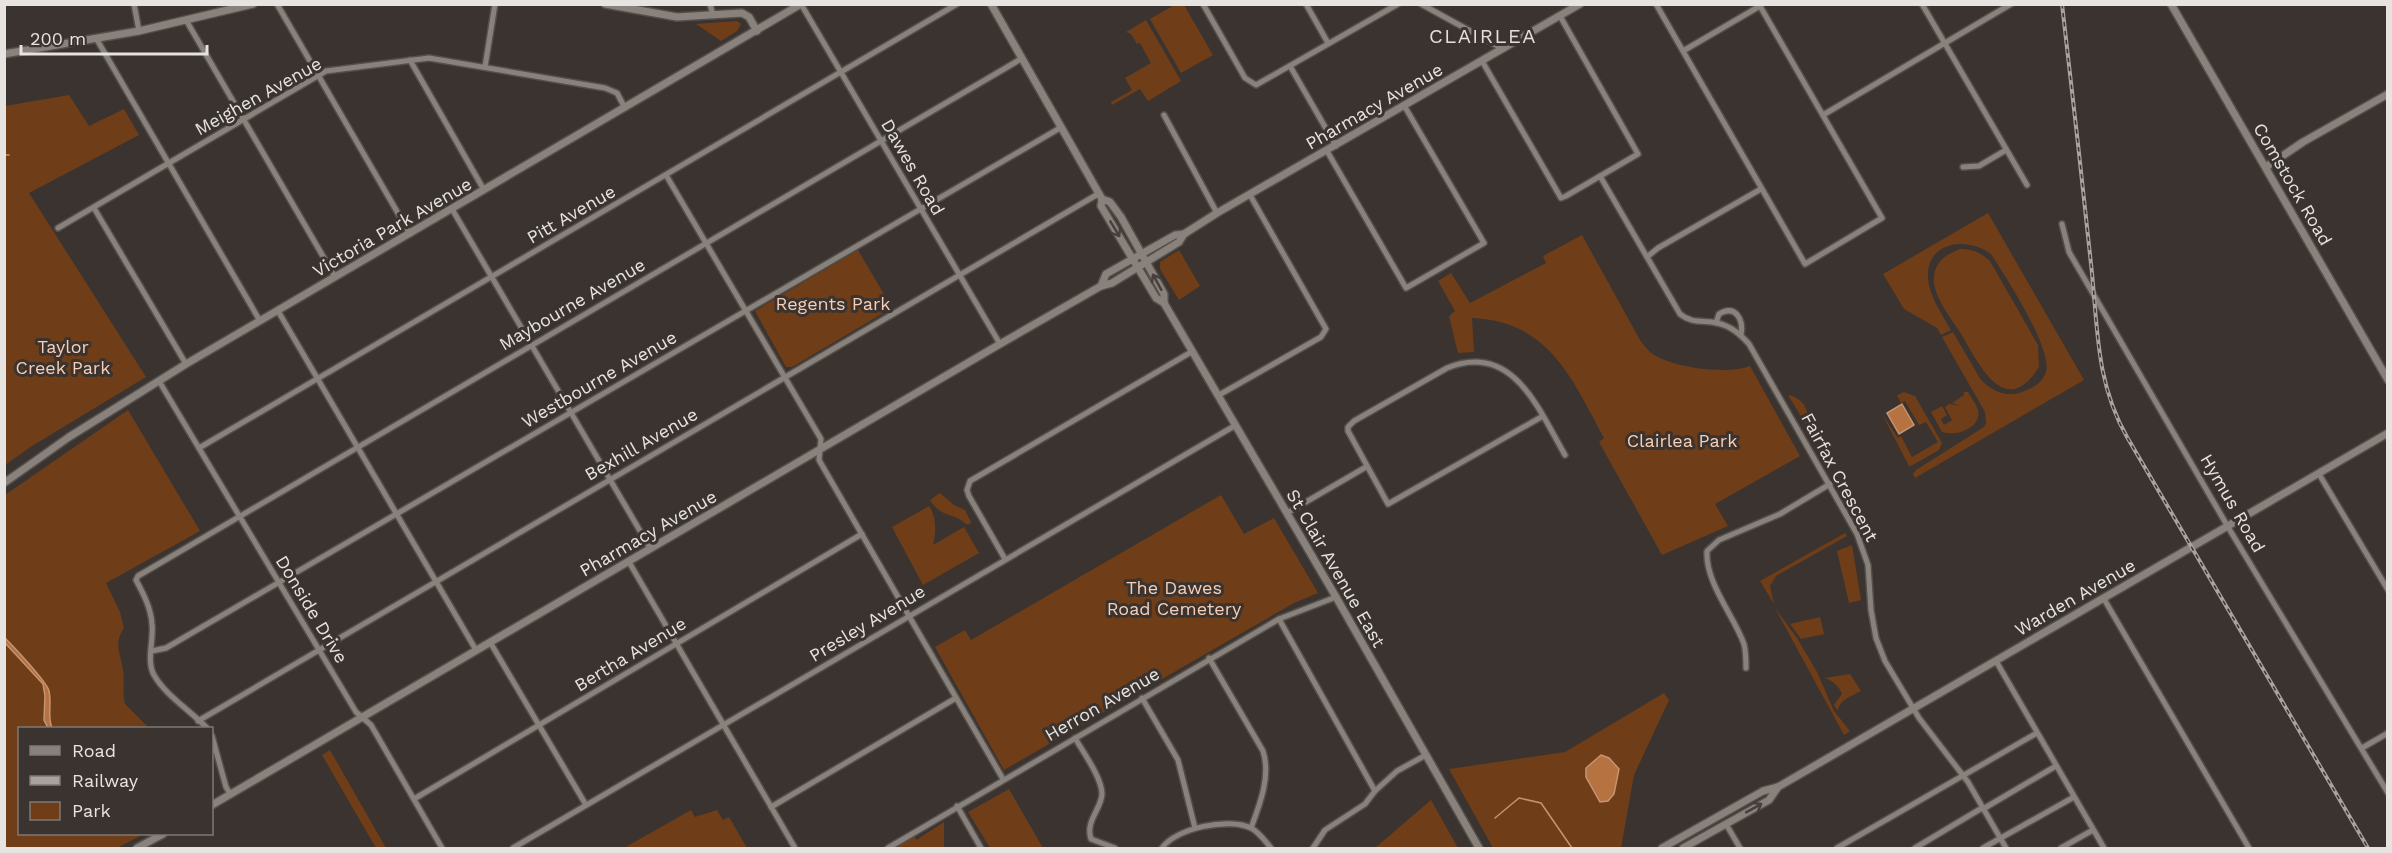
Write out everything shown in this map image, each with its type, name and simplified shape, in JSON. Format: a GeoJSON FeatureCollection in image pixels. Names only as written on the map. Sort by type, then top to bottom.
{"type":"FeatureCollection","features":[{"type":"Feature","properties":{"kind":"main road"},"geometry":{"type":"LineString","coordinates":[[6,51],[139,31],[253,4]]}},
{"type":"Feature","properties":{"kind":"main road"},"geometry":{"type":"LineString","coordinates":[[605,4],[677,17],[743,14],[749,18],[757,31]]}},
{"type":"Feature","properties":{"kind":"main road","name":"Victoria Park Avenue"},"geometry":{"type":"LineString","coordinates":[[4,483],[69,437],[186,364],[801,4]]}},
{"type":"Feature","properties":{"kind":"main road","name":"St Clair Avenue East"},"geometry":{"type":"LineString","coordinates":[[991,4],[1100,196],[1101,206],[1156,298],[1164,303],[1219,395],[1479,849]]}},
{"type":"Feature","properties":{"kind":"main road","name":"Pharmacy Avenue"},"geometry":{"type":"LineString","coordinates":[[213,805],[1000,344],[1101,286],[1112,283],[1179,242],[1184,234],[1216,213],[1405,107],[1580,4]]}},
{"type":"Feature","properties":{"kind":"main road","name":"Comstock Road"},"geometry":{"type":"LineString","coordinates":[[2171,4],[2388,380]]}},
{"type":"Feature","properties":{"kind":"main road"},"geometry":{"type":"LineString","coordinates":[[2266,167],[2303,142],[2388,94]]}},
{"type":"Feature","properties":{"kind":"main road","name":"St Clair Avenue East"},"geometry":{"type":"LineString","coordinates":[[1100,196],[1112,204],[1164,294],[1164,303]]}},
{"type":"Feature","properties":{"kind":"main road","name":"Pharmacy Avenue"},"geometry":{"type":"LineString","coordinates":[[1101,286],[1106,274],[1174,235],[1184,234]]}},
{"type":"Feature","properties":{"kind":"main road","name":"Warden Avenue"},"geometry":{"type":"LineString","coordinates":[[1662,849],[1763,791],[1778,787],[2388,433]]}},
{"type":"Feature","properties":{"kind":"main road","name":"Warden Avenue"},"geometry":{"type":"LineString","coordinates":[[1683,849],[1769,800],[1778,787]]}},
{"type":"Feature","properties":{"kind":"main road"},"geometry":{"type":"LineString","coordinates":[[138,849],[161,835]]}},
{"type":"Feature","properties":{"kind":"street"},"geometry":{"type":"LineString","coordinates":[[134,4],[139,31]]}},
{"type":"Feature","properties":{"kind":"street"},"geometry":{"type":"LineString","coordinates":[[277,4],[410,234]]}},
{"type":"Feature","properties":{"kind":"street"},"geometry":{"type":"LineString","coordinates":[[485,67],[495,4]]}},
{"type":"Feature","properties":{"kind":"street"},"geometry":{"type":"LineString","coordinates":[[710,4],[713,15]]}},
{"type":"Feature","properties":{"kind":"street","name":"Dawes Road"},"geometry":{"type":"LineString","coordinates":[[801,4],[1000,344]]}},
{"type":"Feature","properties":{"kind":"street","name":"Pitt Avenue"},"geometry":{"type":"LineString","coordinates":[[199,448],[957,4]]}},
{"type":"Feature","properties":{"kind":"street"},"geometry":{"type":"LineString","coordinates":[[1203,4],[1249,82],[1256,86],[1398,4]]}},
{"type":"Feature","properties":{"kind":"street"},"geometry":{"type":"LineString","coordinates":[[1306,4],[1328,43]]}},
{"type":"Feature","properties":{"kind":"street"},"geometry":{"type":"LineString","coordinates":[[1421,4],[1503,49]]}},
{"type":"Feature","properties":{"kind":"street"},"geometry":{"type":"LineString","coordinates":[[1656,4],[1805,264],[1882,218],[1760,6],[1683,51]]}},
{"type":"Feature","properties":{"kind":"street"},"geometry":{"type":"LineString","coordinates":[[1922,4],[2027,185]]}},
{"type":"Feature","properties":{"kind":"street"},"geometry":{"type":"LineString","coordinates":[[1822,115],[2011,4]]}},
{"type":"Feature","properties":{"kind":"street"},"geometry":{"type":"LineString","coordinates":[[1482,61],[1561,198],[1600,176],[1638,154],[1560,16]]}},
{"type":"Feature","properties":{"kind":"street"},"geometry":{"type":"LineString","coordinates":[[186,20],[335,278]]}},
{"type":"Feature","properties":{"kind":"street"},"geometry":{"type":"LineString","coordinates":[[96,38],[260,321]]}},
{"type":"Feature","properties":{"kind":"street","name":"Meighen Avenue"},"geometry":{"type":"LineString","coordinates":[[58,228],[326,71],[429,58],[604,88],[617,93],[625,108]]}},
{"type":"Feature","properties":{"kind":"street","name":"Maybourne Avenue"},"geometry":{"type":"LineString","coordinates":[[152,651],[150,613],[136,580],[138,576],[1021,59]]}},
{"type":"Feature","properties":{"kind":"street"},"geometry":{"type":"LineString","coordinates":[[410,60],[484,190]]}},
{"type":"Feature","properties":{"kind":"street"},"geometry":{"type":"LineString","coordinates":[[1290,66],[1336,146]]}},
{"type":"Feature","properties":{"kind":"street"},"geometry":{"type":"LineString","coordinates":[[1327,151],[1406,288],[1484,243],[1405,107]]}},
{"type":"Feature","properties":{"kind":"street"},"geometry":{"type":"LineString","coordinates":[[1164,115],[1216,213]]}},
{"type":"Feature","properties":{"kind":"street","name":"Westbourne Avenue"},"geometry":{"type":"LineString","coordinates":[[152,651],[166,648],[279,583],[1060,128]]}},
{"type":"Feature","properties":{"kind":"street"},"geometry":{"type":"LineString","coordinates":[[1963,167],[1979,166],[2006,150]]}},
{"type":"Feature","properties":{"kind":"street"},"geometry":{"type":"LineString","coordinates":[[666,175],[821,439],[819,460],[1004,779]]}},
{"type":"Feature","properties":{"kind":"street"},"geometry":{"type":"LineString","coordinates":[[1600,176],[1680,314],[1687,320],[1716,323],[1741,334]]}},
{"type":"Feature","properties":{"kind":"street"},"geometry":{"type":"LineString","coordinates":[[1647,257],[1658,248],[1761,189]]}},
{"type":"Feature","properties":{"kind":"street"},"geometry":{"type":"LineString","coordinates":[[1219,395],[1321,337],[1326,329],[1250,195]]}},
{"type":"Feature","properties":{"kind":"street","name":"Bexhill Avenue"},"geometry":{"type":"LineString","coordinates":[[198,721],[960,275],[1100,196]]}},
{"type":"Feature","properties":{"kind":"street"},"geometry":{"type":"LineString","coordinates":[[94,208],[186,364]]}},
{"type":"Feature","properties":{"kind":"street"},"geometry":{"type":"LineString","coordinates":[[452,209],[650,549]]}},
{"type":"Feature","properties":{"kind":"street","name":"Hymus Road"},"geometry":{"type":"LineString","coordinates":[[2062,224],[2069,252],[2228,527],[2388,793]]}},
{"type":"Feature","properties":{"kind":"street","name":"Fairfax Crescent"},"geometry":{"type":"LineString","coordinates":[[1716,323],[1719,314],[1726,309],[1738,314],[1741,334],[1857,534],[1868,565],[1871,610],[1876,638],[1885,660],[1913,708],[1961,776],[1968,782],[2006,849]]}},
{"type":"Feature","properties":{"kind":"street"},"geometry":{"type":"LineString","coordinates":[[278,311],[316,380],[476,650]]}},
{"type":"Feature","properties":{"kind":"street"},"geometry":{"type":"LineString","coordinates":[[1005,559],[969,496],[967,490],[970,481],[1193,351]]}},
{"type":"Feature","properties":{"kind":"street"},"geometry":{"type":"LineString","coordinates":[[1543,416],[1388,504],[1349,436],[1348,427],[1454,365],[1482,363],[1509,372],[1526,388],[1543,416],[1565,455]]}},
{"type":"Feature","properties":{"kind":"street","name":"Donside Drive"},"geometry":{"type":"LineString","coordinates":[[159,381],[356,712],[370,725],[442,849]]}},
{"type":"Feature","properties":{"kind":"street","name":"Presley Avenue"},"geometry":{"type":"LineString","coordinates":[[513,849],[1236,425]]}},
{"type":"Feature","properties":{"kind":"street"},"geometry":{"type":"LineString","coordinates":[[1287,513],[1366,467]]}},
{"type":"Feature","properties":{"kind":"street"},"geometry":{"type":"LineString","coordinates":[[2319,474],[2388,590]]}},
{"type":"Feature","properties":{"kind":"street"},"geometry":{"type":"LineString","coordinates":[[1746,668],[1743,643],[1720,596],[1707,560],[1707,551],[1719,540],[1786,511],[1830,484]]}},
{"type":"Feature","properties":{"kind":"street","name":"Bertha Avenue"},"geometry":{"type":"LineString","coordinates":[[414,799],[862,534]]}},
{"type":"Feature","properties":{"kind":"street"},"geometry":{"type":"LineString","coordinates":[[629,562],[795,849]]}},
{"type":"Feature","properties":{"kind":"street","name":"Herron Avenue"},"geometry":{"type":"LineString","coordinates":[[888,849],[1209,658],[1279,619],[1336,597]]}},
{"type":"Feature","properties":{"kind":"street"},"geometry":{"type":"LineString","coordinates":[[2104,599],[2249,849]]}},
{"type":"Feature","properties":{"kind":"street"},"geometry":{"type":"LineString","coordinates":[[1279,619],[1375,790]]}},
{"type":"Feature","properties":{"kind":"street"},"geometry":{"type":"LineString","coordinates":[[490,642],[586,805]]}},
{"type":"Feature","properties":{"kind":"street"},"geometry":{"type":"LineString","coordinates":[[152,651],[154,675],[205,727]]}},
{"type":"Feature","properties":{"kind":"street"},"geometry":{"type":"LineString","coordinates":[[1209,658],[1263,751],[1266,762],[1264,783],[1251,828]]}},
{"type":"Feature","properties":{"kind":"street"},"geometry":{"type":"LineString","coordinates":[[1996,661],[2104,849]]}},
{"type":"Feature","properties":{"kind":"street"},"geometry":{"type":"LineString","coordinates":[[771,807],[956,698]]}},
{"type":"Feature","properties":{"kind":"street"},"geometry":{"type":"LineString","coordinates":[[1142,698],[1178,760],[1196,828]]}},
{"type":"Feature","properties":{"kind":"street"},"geometry":{"type":"LineString","coordinates":[[1837,849],[2037,733]]}},
{"type":"Feature","properties":{"kind":"street"},"geometry":{"type":"LineString","coordinates":[[2362,748],[2388,734]]}},
{"type":"Feature","properties":{"kind":"street"},"geometry":{"type":"LineString","coordinates":[[1074,738],[1102,788],[1100,804],[1090,825],[1091,839],[1115,849]]}},
{"type":"Feature","properties":{"kind":"street"},"geometry":{"type":"LineString","coordinates":[[213,740],[226,787],[231,795]]}},
{"type":"Feature","properties":{"kind":"street"},"geometry":{"type":"LineString","coordinates":[[1313,849],[1325,830],[1365,804],[1375,790],[1397,771],[1426,755]]}},
{"type":"Feature","properties":{"kind":"street"},"geometry":{"type":"LineString","coordinates":[[1914,849],[2056,766]]}},
{"type":"Feature","properties":{"kind":"street"},"geometry":{"type":"LineString","coordinates":[[1983,849],[2074,797]]}},
{"type":"Feature","properties":{"kind":"street"},"geometry":{"type":"LineString","coordinates":[[957,806],[981,849]]}},
{"type":"Feature","properties":{"kind":"street"},"geometry":{"type":"LineString","coordinates":[[1726,824],[1740,849]]}},
{"type":"Feature","properties":{"kind":"street"},"geometry":{"type":"LineString","coordinates":[[1162,849],[1176,836],[1196,828],[1233,825],[1251,828],[1271,849]]}},
{"type":"Feature","properties":{"kind":"street"},"geometry":{"type":"LineString","coordinates":[[2061,849],[2093,830]]}},
{"type":"Feature","properties":{"kind":"green space"},"geometry":{"type":"Polygon","coordinates":[[[1176,4],[1184,5],[1213,55],[1181,73],[1150,19],[1176,4]]]}},
{"type":"Feature","properties":{"kind":"green space"},"geometry":{"type":"Polygon","coordinates":[[[1146,20],[1181,81],[1148,101],[1140,89],[1112,105],[1111,102],[1132,90],[1125,78],[1151,63],[1140,43],[1137,44],[1131,34],[1126,32],[1146,20]]]}},
{"type":"Feature","properties":{"kind":"green space"},"geometry":{"type":"Polygon","coordinates":[[[737,21],[741,24],[737,31],[721,41],[696,24],[737,21]]]}},
{"type":"Feature","properties":{"kind":"green space","name":"Taylor Creek Park"},"geometry":{"type":"Polygon","coordinates":[[[69,95],[89,126],[124,109],[139,135],[29,193],[146,377],[32,446],[5,465],[5,106],[69,95]]]}},
{"type":"Feature","properties":{"kind":"green space"},"geometry":{"type":"Polygon","coordinates":[[[1988,213],[2084,380],[1915,478],[1913,474],[1916,470],[1984,427],[1986,423],[1985,412],[1942,337],[1953,332],[1981,380],[2005,394],[2016,394],[2029,389],[2039,383],[2046,372],[2046,361],[2035,330],[1991,254],[1981,248],[1960,244],[1941,249],[1934,256],[1929,266],[1929,285],[1936,305],[1951,330],[1941,335],[1937,328],[1904,309],[1883,274],[1988,213]]]}},
{"type":"Feature","properties":{"kind":"green space","name":"Clairlea Park"},"geometry":{"type":"Polygon","coordinates":[[[1582,235],[1640,340],[1649,351],[1658,357],[1683,366],[1727,370],[1750,366],[1800,456],[1715,504],[1728,526],[1662,555],[1599,442],[1604,438],[1581,395],[1555,357],[1521,330],[1498,322],[1472,318],[1474,352],[1458,353],[1449,316],[1455,311],[1438,281],[1451,273],[1470,303],[1546,263],[1543,256],[1582,235]]]}},
{"type":"Feature","properties":{"kind":"green space"},"geometry":{"type":"Polygon","coordinates":[[[1960,249],[1976,252],[1990,261],[2038,345],[2039,367],[2027,382],[2015,389],[2004,388],[1994,382],[1985,372],[1943,307],[1936,292],[1934,277],[1939,262],[1960,249]]]}},
{"type":"Feature","properties":{"kind":"green space","name":"Regents Park"},"geometry":{"type":"Polygon","coordinates":[[[858,250],[892,308],[792,367],[786,367],[755,311],[858,250]]]}},
{"type":"Feature","properties":{"kind":"green space"},"geometry":{"type":"Polygon","coordinates":[[[1179,250],[1200,286],[1179,300],[1160,269],[1160,262],[1179,250]]]}},
{"type":"Feature","properties":{"kind":"green space"},"geometry":{"type":"Polygon","coordinates":[[[1904,392],[1915,396],[1942,443],[1939,450],[1911,466],[1882,414],[1898,438],[1901,436],[1912,457],[1938,442],[1926,422],[1919,425],[1905,401],[1901,403],[1897,395],[1904,392]]]}},
{"type":"Feature","properties":{"kind":"green space"},"geometry":{"type":"Polygon","coordinates":[[[1964,392],[1968,392],[1978,410],[1976,422],[1961,432],[1942,432],[1931,412],[1942,406],[1947,415],[1941,419],[1944,425],[1952,420],[1945,407],[1949,404],[1960,406],[1952,403],[1964,395],[1964,392]]]}},
{"type":"Feature","properties":{"kind":"green space"},"geometry":{"type":"Polygon","coordinates":[[[1788,395],[1798,399],[1805,406],[1808,415],[1807,426],[1788,395]]]}},
{"type":"Feature","properties":{"kind":"green space"},"geometry":{"type":"Polygon","coordinates":[[[128,410],[200,531],[106,583],[120,612],[124,628],[118,644],[124,674],[125,704],[148,727],[18,727],[18,835],[142,835],[117,848],[5,848],[5,495],[128,410]]]}},
{"type":"Feature","properties":{"kind":"green space"},"geometry":{"type":"Polygon","coordinates":[[[940,493],[954,505],[965,510],[970,524],[934,506],[930,500],[940,493]]]}},
{"type":"Feature","properties":{"kind":"green space","name":"The Dawes Road Cemetery"},"geometry":{"type":"Polygon","coordinates":[[[1221,495],[1244,534],[1274,518],[1318,593],[1294,603],[1004,770],[935,647],[965,630],[971,640],[1221,495]]]}},
{"type":"Feature","properties":{"kind":"green space"},"geometry":{"type":"Polygon","coordinates":[[[929,506],[935,525],[933,545],[964,527],[979,553],[923,585],[892,527],[929,506]]]}},
{"type":"Feature","properties":{"kind":"green space"},"geometry":{"type":"Polygon","coordinates":[[[1845,533],[1847,536],[1776,576],[1770,586],[1774,604],[1760,581],[1845,533]]]}},
{"type":"Feature","properties":{"kind":"green space"},"geometry":{"type":"Polygon","coordinates":[[[1852,545],[1861,600],[1849,603],[1837,551],[1852,545]]]}},
{"type":"Feature","properties":{"kind":"green space"},"geometry":{"type":"Polygon","coordinates":[[[1775,608],[1797,638],[1817,672],[1834,711],[1850,731],[1844,735],[1775,608]]]}},
{"type":"Feature","properties":{"kind":"green space"},"geometry":{"type":"Polygon","coordinates":[[[1820,617],[1824,634],[1801,639],[1790,624],[1820,617]]]}},
{"type":"Feature","properties":{"kind":"green space"},"geometry":{"type":"Polygon","coordinates":[[[1850,674],[1861,691],[1843,701],[1838,711],[1834,705],[1842,694],[1835,684],[1825,678],[1850,674]]]}},
{"type":"Feature","properties":{"kind":"green space"},"geometry":{"type":"Polygon","coordinates":[[[1664,693],[1669,700],[1634,775],[1621,848],[1493,848],[1449,769],[1565,752],[1664,693]]]}},
{"type":"Feature","properties":{"kind":"green space"},"geometry":{"type":"Polygon","coordinates":[[[330,750],[386,848],[376,848],[322,755],[330,750]]]}},
{"type":"Feature","properties":{"kind":"green space"},"geometry":{"type":"Polygon","coordinates":[[[1009,789],[1043,848],[990,848],[968,812],[1009,789]]]}},
{"type":"Feature","properties":{"kind":"green space"},"geometry":{"type":"Polygon","coordinates":[[[1431,800],[1458,848],[1375,848],[1431,800]]]}},
{"type":"Feature","properties":{"kind":"green space"},"geometry":{"type":"Polygon","coordinates":[[[691,810],[695,817],[717,810],[723,820],[729,817],[747,848],[624,848],[691,810]]]}},
{"type":"Feature","properties":{"kind":"green space"},"geometry":{"type":"Polygon","coordinates":[[[944,822],[944,848],[890,848],[914,834],[916,840],[944,822]]]}},
{"type":"Feature","properties":{"kind":"shaded area"},"geometry":{"type":"Polygon","coordinates":[[[1902,404],[1914,425],[1899,434],[1887,413],[1902,404]]]}},
{"type":"Feature","properties":{"kind":"shaded area"},"geometry":{"type":"Polygon","coordinates":[[[4,637],[47,686],[50,696],[52,727],[48,727],[44,720],[43,684],[5,643],[4,637]]]}},
{"type":"Feature","properties":{"kind":"shaded area"},"geometry":{"type":"Polygon","coordinates":[[[1601,755],[1609,758],[1619,769],[1614,794],[1608,801],[1600,802],[1586,777],[1586,768],[1601,755]]]}},
{"type":"Feature","properties":{"kind":"waterway"},"geometry":{"type":"LineString","coordinates":[[4,155],[9,155]]}},
{"type":"Feature","properties":{"kind":"waterway"},"geometry":{"type":"LineString","coordinates":[[1495,818],[1519,798],[1541,803],[1572,848]]}},
{"type":"Feature","properties":{"kind":"railway"},"geometry":{"type":"LineString","coordinates":[[2062,4],[2097,331],[2103,374],[2109,395],[2127,437],[2368,848]]}},
{"type":"Feature","properties":{"kind":"district","name":"CLAIRLEA"},"geometry":{"type":"Point","coordinates":[1483,36]}}]}
